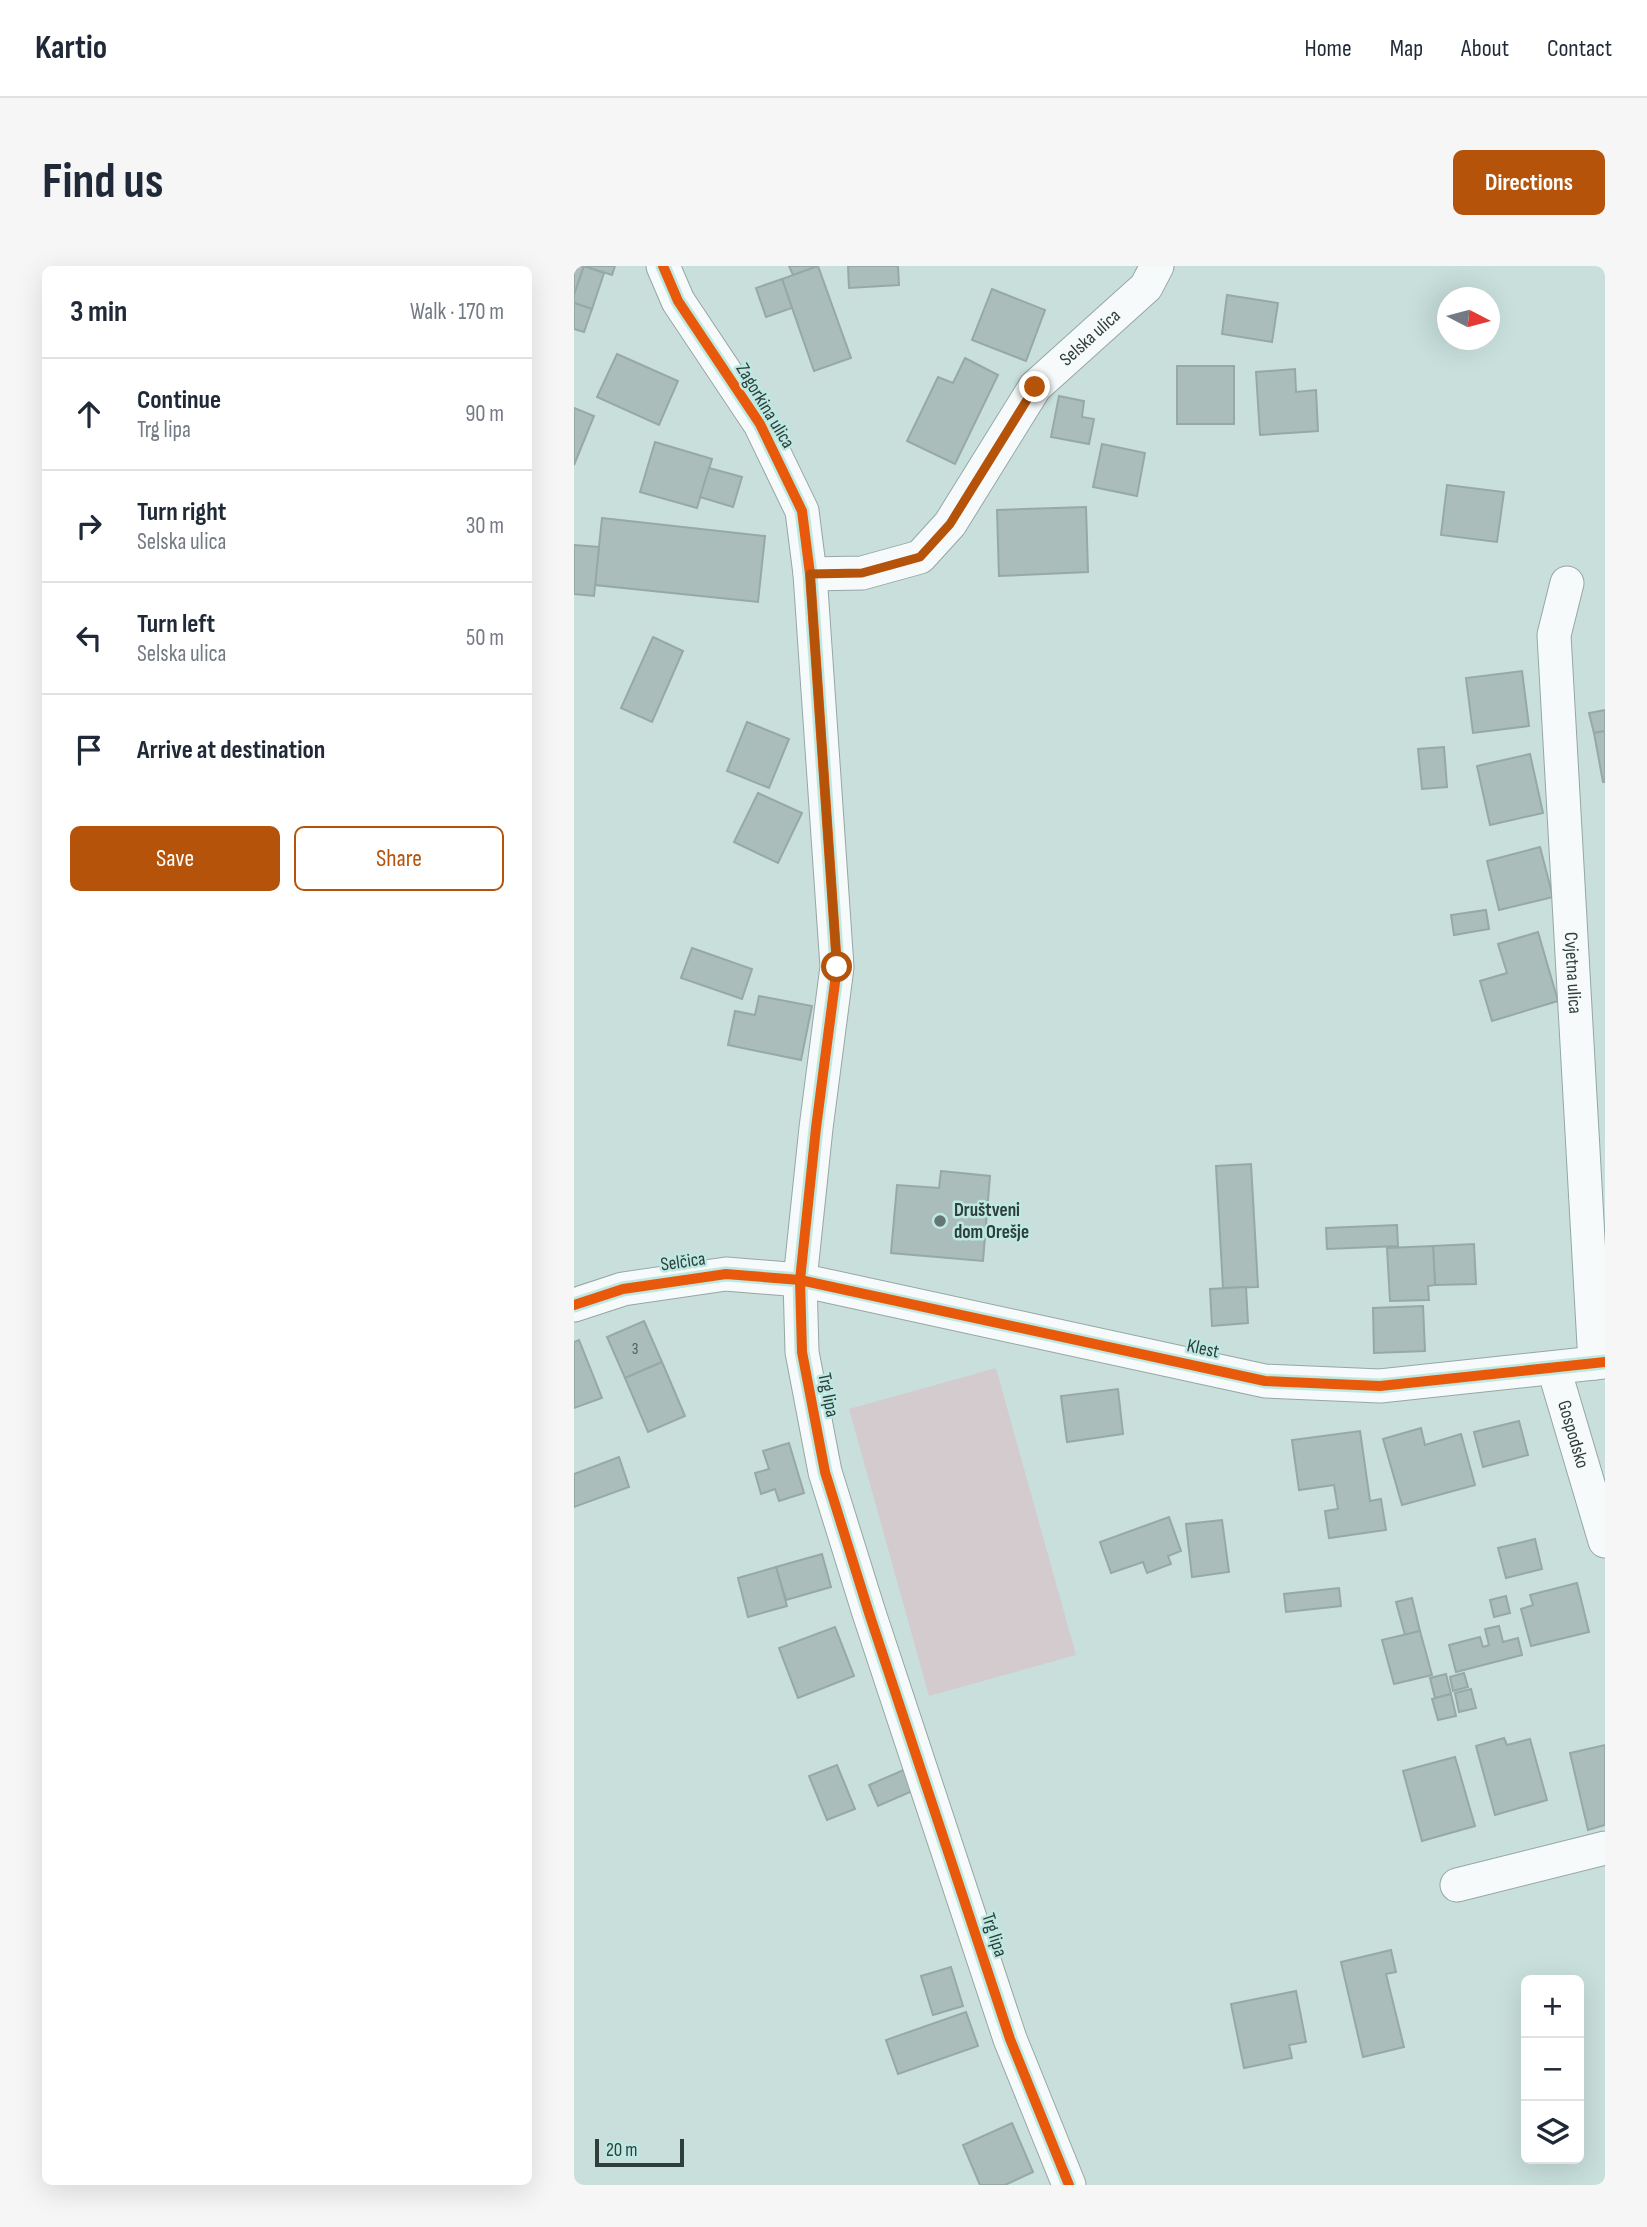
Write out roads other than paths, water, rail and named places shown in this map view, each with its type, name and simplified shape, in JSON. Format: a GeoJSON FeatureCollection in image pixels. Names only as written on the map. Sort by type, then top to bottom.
{"type":"FeatureCollection","features":[{"type":"Feature","properties":{"kind":"street","name":"Zagorkina ulica"},"geometry":{"type":"LineString","coordinates":[[663,266],[678,302],[760,424],[802,511],[810,574]]}},
{"type":"Feature","properties":{"kind":"street","name":"Selska ulica"},"geometry":{"type":"LineString","coordinates":[[810,574],[862,573],[920,557],[950,524],[1035,387],[1146,287],[1157,266]]}},
{"type":"Feature","properties":{"kind":"street","name":"Trg lipa"},"geometry":{"type":"LineString","coordinates":[[810,574],[837,967],[800,1280],[802,1352],[825,1472],[873,1626],[1010,2039],[1069,2185]]}},
{"type":"Feature","properties":{"kind":"street","name":"Cvjetna ulica"},"geometry":{"type":"LineString","coordinates":[[1567,583],[1554,635],[1600,1362]]}},
{"type":"Feature","properties":{"kind":"street","name":"Selčica"},"geometry":{"type":"LineString","coordinates":[[574,1304],[623,1289],[726,1274],[800,1280]]}},
{"type":"Feature","properties":{"kind":"street","name":"Klest"},"geometry":{"type":"LineString","coordinates":[[800,1280],[1265,1381],[1380,1386],[1600,1362]]}},
{"type":"Feature","properties":{"kind":"street","name":"Gospodsko"},"geometry":{"type":"LineString","coordinates":[[1554,1369],[1605,1541]]}},
{"type":"Feature","properties":{"kind":"street"},"geometry":{"type":"LineString","coordinates":[[1457,1885],[1605,1848]]}},
{"type":"Feature","properties":{"kind":"place","name":"Društveni dom Orešje"},"geometry":{"type":"Point","coordinates":[940,1221]}}]}
